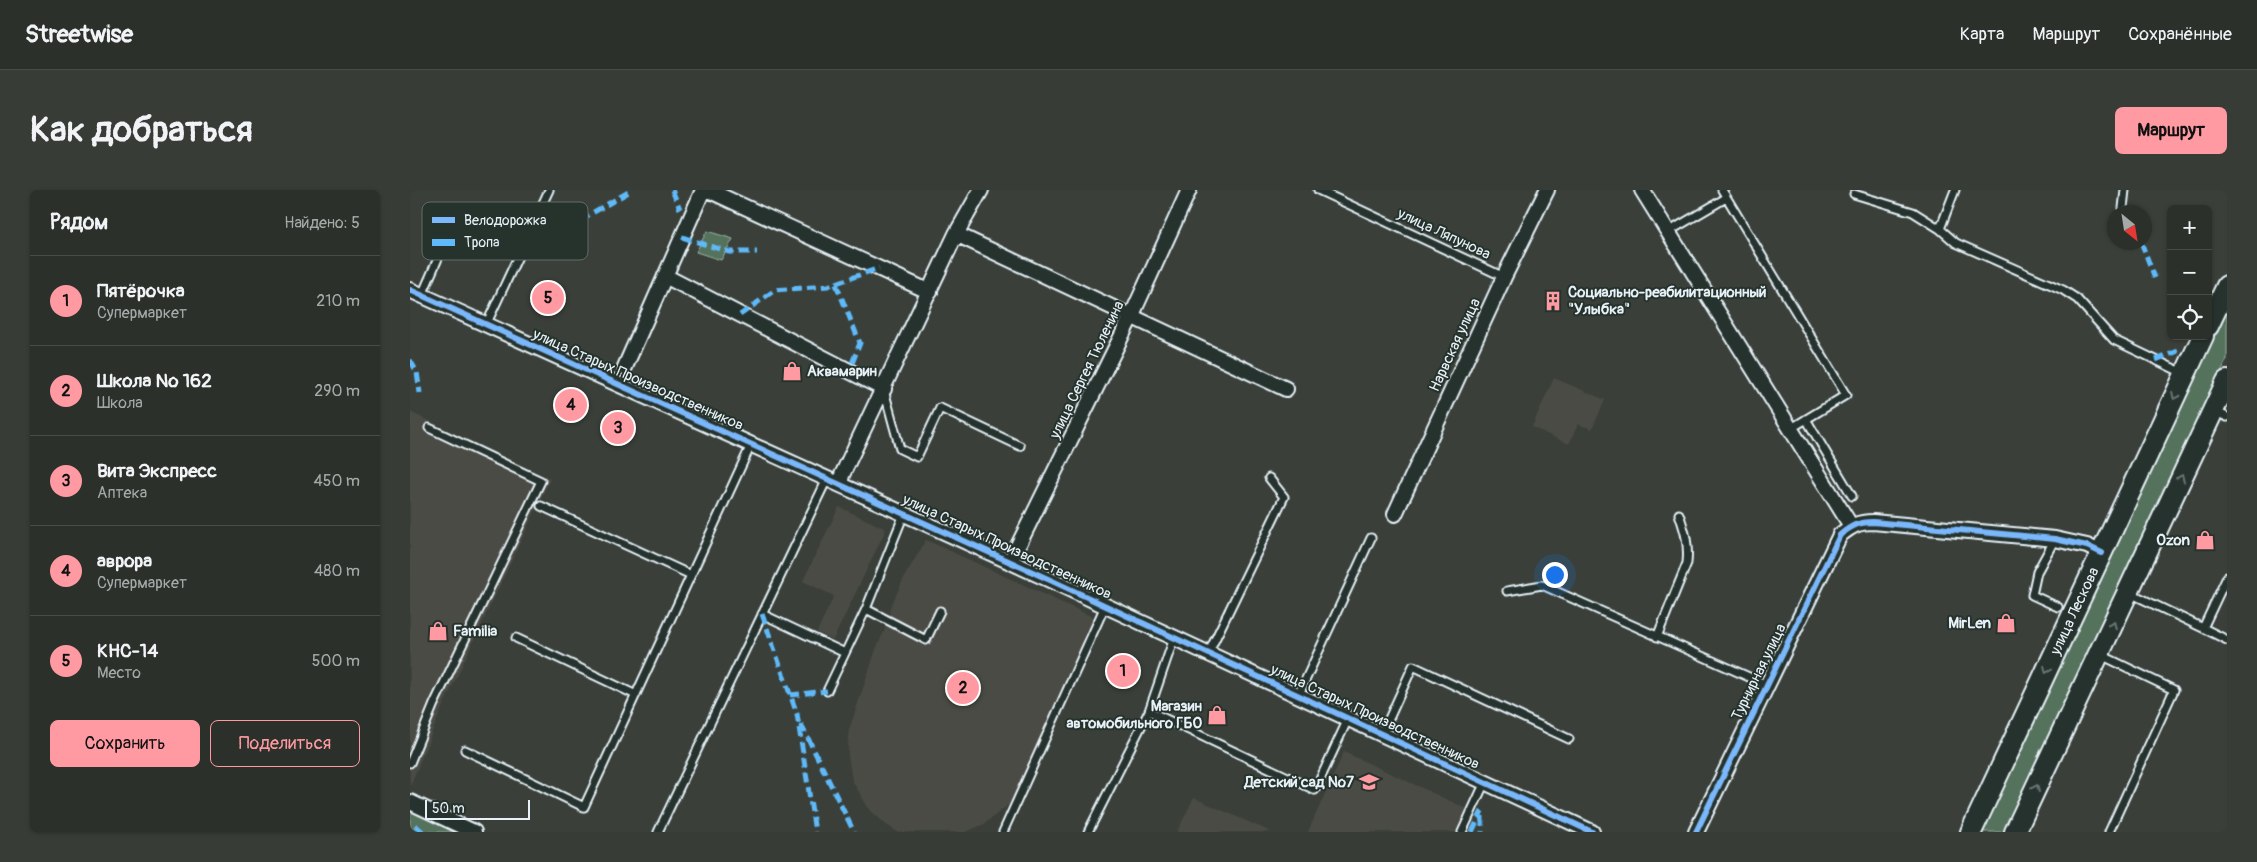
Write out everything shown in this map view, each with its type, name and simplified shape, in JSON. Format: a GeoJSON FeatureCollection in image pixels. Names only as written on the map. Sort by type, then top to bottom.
{"type":"FeatureCollection","features":[{"type":"Feature","properties":{"kind":"main road"},"geometry":{"type":"LineString","coordinates":[[2212,318],[2227,286]]}},
{"type":"Feature","properties":{"kind":"main road","name":"улица Лескова"},"geometry":{"type":"LineString","coordinates":[[1971,832],[2201,340]]}},
{"type":"Feature","properties":{"kind":"main road"},"geometry":{"type":"LineString","coordinates":[[2016,832],[2128,592],[2220,414],[2227,381]]}},
{"type":"Feature","properties":{"kind":"street"},"geometry":{"type":"LineString","coordinates":[[625,367],[703,190]]}},
{"type":"Feature","properties":{"kind":"street"},"geometry":{"type":"LineString","coordinates":[[708,190],[930,292]]}},
{"type":"Feature","properties":{"kind":"street"},"geometry":{"type":"LineString","coordinates":[[834,482],[842,475],[956,234],[981,190]]}},
{"type":"Feature","properties":{"kind":"street","name":"улица Сергея Тюленина"},"geometry":{"type":"LineString","coordinates":[[1010,562],[1131,317],[1190,190]]}},
{"type":"Feature","properties":{"kind":"street","name":"Нарвская улица"},"geometry":{"type":"LineString","coordinates":[[1395,514],[1504,277],[1547,190]]}},
{"type":"Feature","properties":{"kind":"street"},"geometry":{"type":"LineString","coordinates":[[1642,190],[1851,526],[1862,522],[1873,522],[2055,539],[2087,546],[2102,552]]}},
{"type":"Feature","properties":{"kind":"street"},"geometry":{"type":"LineString","coordinates":[[956,234],[1286,389]]}},
{"type":"Feature","properties":{"kind":"street"},"geometry":{"type":"LineString","coordinates":[[665,276],[884,389]]}},
{"type":"Feature","properties":{"kind":"street","name":"улица Старых Производственников"},"geometry":{"type":"LineString","coordinates":[[416,293],[1010,562],[1592,832]]}},
{"type":"Feature","properties":{"kind":"street","name":"Турнирная улица"},"geometry":{"type":"LineString","coordinates":[[1696,832],[1840,535],[1851,526]]}},
{"type":"Feature","properties":{"kind":"street"},"geometry":{"type":"LineString","coordinates":[[410,802],[474,832]]}},
{"type":"Feature","properties":{"kind":"lane"},"geometry":{"type":"LineString","coordinates":[[543,202],[549,190]]}},
{"type":"Feature","properties":{"kind":"lane","name":"улица Ляпунова"},"geometry":{"type":"LineString","coordinates":[[1318,190],[1504,277]]}},
{"type":"Feature","properties":{"kind":"lane"},"geometry":{"type":"LineString","coordinates":[[1722,190],[1846,395],[1790,429]]}},
{"type":"Feature","properties":{"kind":"lane"},"geometry":{"type":"LineString","coordinates":[[1940,228],[1955,190]]}},
{"type":"Feature","properties":{"kind":"lane"},"geometry":{"type":"LineString","coordinates":[[2123,205],[2125,190]]}},
{"type":"Feature","properties":{"kind":"lane"},"geometry":{"type":"LineString","coordinates":[[1854,194],[1913,212],[1940,228],[1956,243],[2063,290],[2077,300],[2114,340],[2185,374]]}},
{"type":"Feature","properties":{"kind":"lane"},"geometry":{"type":"LineString","coordinates":[[1668,232],[1726,198]]}},
{"type":"Feature","properties":{"kind":"lane"},"geometry":{"type":"LineString","coordinates":[[416,293],[435,260]]}},
{"type":"Feature","properties":{"kind":"lane"},"geometry":{"type":"LineString","coordinates":[[486,325],[516,260]]}},
{"type":"Feature","properties":{"kind":"lane"},"geometry":{"type":"LineString","coordinates":[[884,389],[900,449],[917,457],[940,408],[1020,446]]}},
{"type":"Feature","properties":{"kind":"lane"},"geometry":{"type":"LineString","coordinates":[[1806,419],[1852,496]]}},
{"type":"Feature","properties":{"kind":"lane"},"geometry":{"type":"LineString","coordinates":[[410,763],[434,704],[541,481],[429,428]]}},
{"type":"Feature","properties":{"kind":"lane"},"geometry":{"type":"LineString","coordinates":[[465,750],[584,807],[751,445]]}},
{"type":"Feature","properties":{"kind":"lane"},"geometry":{"type":"LineString","coordinates":[[1208,654],[1284,497],[1268,478]]}},
{"type":"Feature","properties":{"kind":"lane"},"geometry":{"type":"LineString","coordinates":[[658,832],[762,614],[834,482]]}},
{"type":"Feature","properties":{"kind":"lane"},"geometry":{"type":"LineString","coordinates":[[541,506],[691,575]]}},
{"type":"Feature","properties":{"kind":"lane"},"geometry":{"type":"LineString","coordinates":[[827,691],[866,609],[904,514]]}},
{"type":"Feature","properties":{"kind":"lane"},"geometry":{"type":"LineString","coordinates":[[1657,637],[1687,563],[1689,551],[1687,535],[1679,514]]}},
{"type":"Feature","properties":{"kind":"lane"},"geometry":{"type":"LineString","coordinates":[[1298,696],[1371,538]]}},
{"type":"Feature","properties":{"kind":"lane"},"geometry":{"type":"LineString","coordinates":[[2055,539],[2036,572],[2032,595],[2058,607]]}},
{"type":"Feature","properties":{"kind":"lane"},"geometry":{"type":"LineString","coordinates":[[2203,628],[2227,577]]}},
{"type":"Feature","properties":{"kind":"lane"},"geometry":{"type":"LineString","coordinates":[[1507,591],[1542,585],[1767,685]]}},
{"type":"Feature","properties":{"kind":"lane"},"geometry":{"type":"LineString","coordinates":[[2128,592],[2227,640]]}},
{"type":"Feature","properties":{"kind":"lane"},"geometry":{"type":"LineString","coordinates":[[1003,832],[1105,606]]}},
{"type":"Feature","properties":{"kind":"lane"},"geometry":{"type":"LineString","coordinates":[[866,609],[926,640],[940,611]]}},
{"type":"Feature","properties":{"kind":"lane"},"geometry":{"type":"LineString","coordinates":[[762,614],[845,654]]}},
{"type":"Feature","properties":{"kind":"lane"},"geometry":{"type":"LineString","coordinates":[[516,638],[636,695]]}},
{"type":"Feature","properties":{"kind":"lane"},"geometry":{"type":"LineString","coordinates":[[1088,832],[1149,711],[1174,638]]}},
{"type":"Feature","properties":{"kind":"lane"},"geometry":{"type":"LineString","coordinates":[[2099,654],[2174,690],[2109,832]]}},
{"type":"Feature","properties":{"kind":"lane"},"geometry":{"type":"LineString","coordinates":[[1382,734],[1413,666],[1569,739]]}},
{"type":"Feature","properties":{"kind":"lane"},"geometry":{"type":"LineString","coordinates":[[1149,711],[1315,790],[1348,719]]}},
{"type":"Feature","properties":{"kind":"lane"},"geometry":{"type":"LineString","coordinates":[[1462,832],[1485,782]]}},
{"type":"Feature","properties":{"kind":"shaded area"},"geometry":{"type":"Polygon","coordinates":[[[1554,378],[1605,400],[1592,429],[1578,424],[1569,444],[1532,427],[1554,378]]]}},
{"type":"Feature","properties":{"kind":"shaded area"},"geometry":{"type":"Polygon","coordinates":[[[410,412],[550,479],[442,708],[410,786],[410,412]]]}},
{"type":"Feature","properties":{"kind":"shaded area"},"geometry":{"type":"Polygon","coordinates":[[[839,507],[886,529],[833,640],[817,632],[834,596],[803,581],[839,507]]]}},
{"type":"Feature","properties":{"kind":"shaded area"},"geometry":{"type":"Polygon","coordinates":[[[926,540],[1095,618],[1012,802],[984,824],[965,832],[898,832],[888,826],[869,809],[852,780],[848,755],[849,730],[877,647],[891,616],[889,610],[905,576],[926,540]]]}},
{"type":"Feature","properties":{"kind":"shaded area","name":"Детский сад №7"},"geometry":{"type":"Polygon","coordinates":[[[1344,752],[1478,814],[1469,832],[1308,832],[1344,752]]]}},
{"type":"Feature","properties":{"kind":"shaded area","name":"Детский сад №7"},"geometry":{"type":"Polygon","coordinates":[[[1194,798],[1271,832],[1177,832],[1194,798]]]}},
{"type":"Feature","properties":{"kind":"green space"},"geometry":{"type":"Polygon","coordinates":[[[707,231],[733,239],[721,260],[696,252],[707,231]]]}},
{"type":"Feature","properties":{"kind":"green space"},"geometry":{"type":"Polygon","coordinates":[[[2227,302],[2227,359],[2005,832],[1977,832],[2209,340],[2212,340],[2212,334],[2227,302]]]}},
{"type":"Feature","properties":{"kind":"green space"},"geometry":{"type":"Polygon","coordinates":[[[410,805],[467,832],[410,832],[410,805]]]}},
{"type":"Feature","properties":{"kind":"marked path"},"geometry":{"type":"LineString","coordinates":[[588,215],[632,190]]}},
{"type":"Feature","properties":{"kind":"marked path"},"geometry":{"type":"LineString","coordinates":[[672,190],[680,209]]}},
{"type":"Feature","properties":{"kind":"marked path"},"geometry":{"type":"LineString","coordinates":[[682,237],[729,252],[757,252]]}},
{"type":"Feature","properties":{"kind":"marked path"},"geometry":{"type":"LineString","coordinates":[[2144,250],[2155,278]]}},
{"type":"Feature","properties":{"kind":"marked path"},"geometry":{"type":"LineString","coordinates":[[740,315],[775,290],[828,286],[879,268]]}},
{"type":"Feature","properties":{"kind":"marked path"},"geometry":{"type":"LineString","coordinates":[[836,284],[860,343],[849,371]]}},
{"type":"Feature","properties":{"kind":"marked path"},"geometry":{"type":"LineString","coordinates":[[2156,360],[2178,351]]}},
{"type":"Feature","properties":{"kind":"marked path"},"geometry":{"type":"LineString","coordinates":[[410,360],[417,372],[420,393]]}},
{"type":"Feature","properties":{"kind":"marked path"},"geometry":{"type":"LineString","coordinates":[[762,614],[797,714],[815,832]]}},
{"type":"Feature","properties":{"kind":"marked path"},"geometry":{"type":"LineString","coordinates":[[790,695],[827,691]]}},
{"type":"Feature","properties":{"kind":"marked path"},"geometry":{"type":"LineString","coordinates":[[801,724],[854,832]]}},
{"type":"Feature","properties":{"kind":"marked path"},"geometry":{"type":"LineString","coordinates":[[1472,832],[1482,811]]}},
{"type":"Feature","properties":{"kind":"marked path"},"geometry":{"type":"LineString","coordinates":[[1482,816],[1482,832]]}},
{"type":"Feature","properties":{"kind":"marked path"},"geometry":{"type":"LineString","coordinates":[[415,825],[423,832]]}},
{"type":"Feature","properties":{"kind":"cycle path"},"geometry":{"type":"LineString","coordinates":[[410,290],[1048,579],[1592,832]]}},
{"type":"Feature","properties":{"kind":"cycle path"},"geometry":{"type":"LineString","coordinates":[[1696,832],[1840,535],[1848,529],[1855,525],[1873,522],[2055,539],[2087,546],[2102,553]]}},
{"type":"Feature","properties":{"kind":"place","name":"КНС-14"},"geometry":{"type":"Point","coordinates":[548,298]}},
{"type":"Feature","properties":{"kind":"place","name":"Социально-реабилитационный \"Улыбка\""},"geometry":{"type":"Point","coordinates":[1553,301]}},
{"type":"Feature","properties":{"kind":"place","name":"Аквамарин"},"geometry":{"type":"Point","coordinates":[792,371]}},
{"type":"Feature","properties":{"kind":"place","name":"аврора"},"geometry":{"type":"Point","coordinates":[571,405]}},
{"type":"Feature","properties":{"kind":"place","name":"Вита Экспресс"},"geometry":{"type":"Point","coordinates":[618,428]}},
{"type":"Feature","properties":{"kind":"place","name":"Ozon"},"geometry":{"type":"Point","coordinates":[2205,540]}},
{"type":"Feature","properties":{"kind":"place","name":"MirLen"},"geometry":{"type":"Point","coordinates":[2006,623]}},
{"type":"Feature","properties":{"kind":"place","name":"Familia"},"geometry":{"type":"Point","coordinates":[438,631]}},
{"type":"Feature","properties":{"kind":"place","name":"Пятёрочка"},"geometry":{"type":"Point","coordinates":[1123,671]}},
{"type":"Feature","properties":{"kind":"place","name":"Школа № 162"},"geometry":{"type":"Point","coordinates":[963,688]}},
{"type":"Feature","properties":{"kind":"place","name":"Магазин автомобильного ГБО"},"geometry":{"type":"Point","coordinates":[1217,715]}},
{"type":"Feature","properties":{"kind":"place","name":"Детский сад №7"},"geometry":{"type":"Point","coordinates":[1369,782]}}]}
